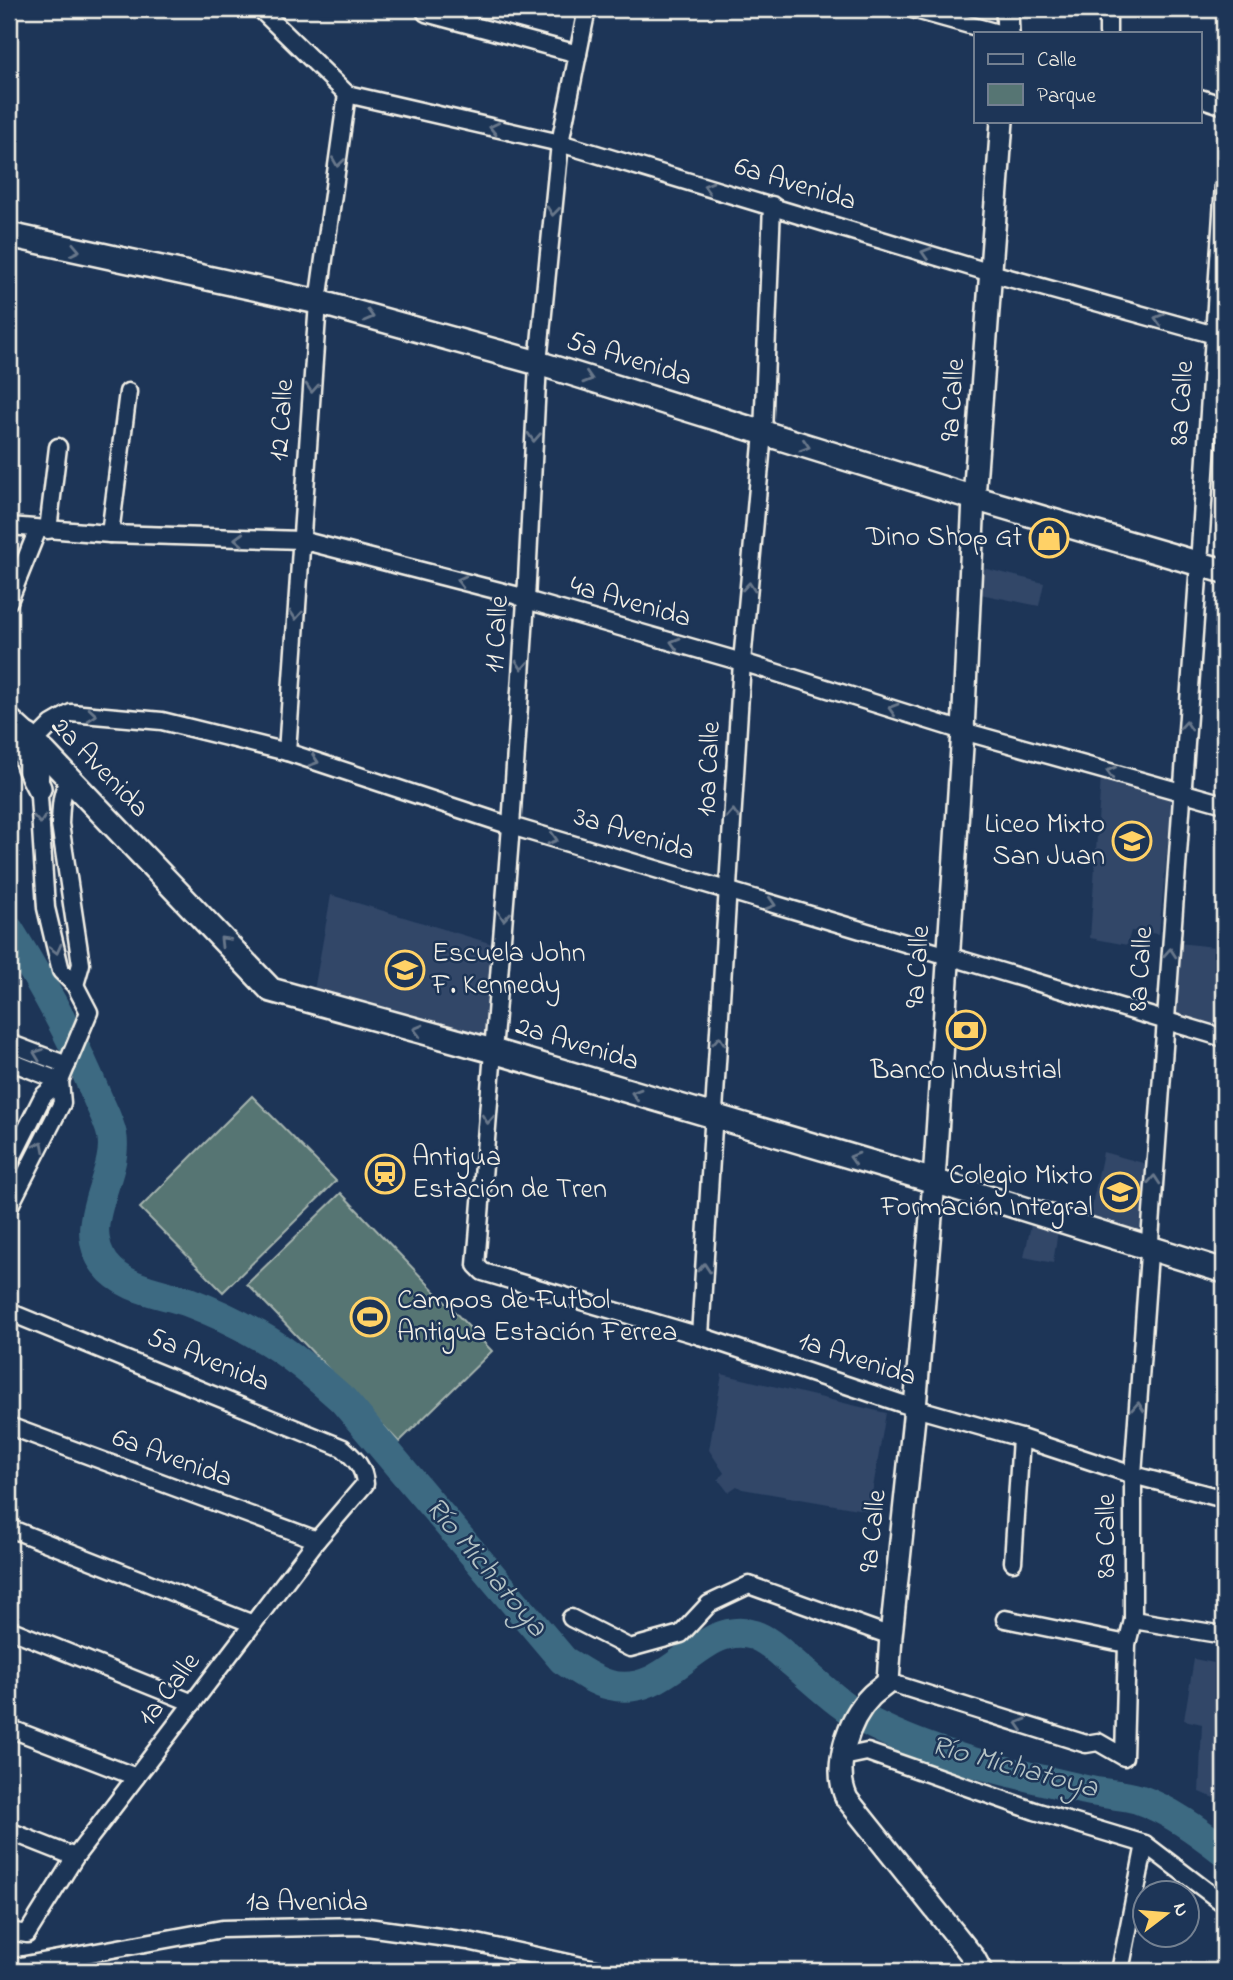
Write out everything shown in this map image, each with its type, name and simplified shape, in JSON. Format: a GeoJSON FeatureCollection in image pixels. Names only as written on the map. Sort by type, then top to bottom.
{"type":"FeatureCollection","features":[{"type":"Feature","properties":{"kind":"main road","name":"5a Avenida"},"geometry":{"type":"LineString","coordinates":[[9,235],[318,302],[538,363],[974,498],[1224,571]]}},
{"type":"Feature","properties":{"kind":"main road","name":"2a Avenida"},"geometry":{"type":"LineString","coordinates":[[9,720],[70,779],[271,990],[493,1051],[934,1181],[1224,1271]]}},
{"type":"Feature","properties":{"kind":"main road"},"geometry":{"type":"LineString","coordinates":[[35,743],[24,745],[27,768],[39,788]]}},
{"type":"Feature","properties":{"kind":"street"},"geometry":{"type":"LineString","coordinates":[[260,9],[347,94]]}},
{"type":"Feature","properties":{"kind":"street","name":"11 Calle"},"geometry":{"type":"LineString","coordinates":[[476,1265],[511,826],[538,363],[560,143],[587,9]]}},
{"type":"Feature","properties":{"kind":"street"},"geometry":{"type":"LineString","coordinates":[[912,9],[994,32]]}},
{"type":"Feature","properties":{"kind":"street"},"geometry":{"type":"LineString","coordinates":[[1007,9],[1008,32]]}},
{"type":"Feature","properties":{"kind":"street"},"geometry":{"type":"LineString","coordinates":[[1108,9],[1108,32]]}},
{"type":"Feature","properties":{"kind":"street"},"geometry":{"type":"LineString","coordinates":[[426,13],[578,54]]}},
{"type":"Feature","properties":{"kind":"street","name":"6a Avenida"},"geometry":{"type":"LineString","coordinates":[[347,94],[560,143],[992,273],[1219,337]]}},
{"type":"Feature","properties":{"kind":"street","name":"12 Calle"},"geometry":{"type":"LineString","coordinates":[[287,752],[318,302],[347,94]]}},
{"type":"Feature","properties":{"kind":"street"},"geometry":{"type":"LineString","coordinates":[[1202,99],[1224,106]]}},
{"type":"Feature","properties":{"kind":"street","name":"9a Calle"},"geometry":{"type":"LineString","coordinates":[[888,1682],[934,1181],[963,731],[974,498],[1002,122]]}},
{"type":"Feature","properties":{"kind":"street","name":"8a Calle"},"geometry":{"type":"LineString","coordinates":[[888,1682],[1086,1744],[1098,1742],[1124,1758],[1126,1644],[1133,1619],[1133,1475],[1181,792],[1219,337],[1224,184]]}},
{"type":"Feature","properties":{"kind":"street","name":"10a Calle"},"geometry":{"type":"LineString","coordinates":[[700,1336],[742,662],[763,433],[772,205]]}},
{"type":"Feature","properties":{"kind":"street"},"geometry":{"type":"LineString","coordinates":[[110,534],[128,392]]}},
{"type":"Feature","properties":{"kind":"street"},"geometry":{"type":"LineString","coordinates":[[9,601],[43,530],[58,447]]}},
{"type":"Feature","properties":{"kind":"street","name":"4a Avenida"},"geometry":{"type":"LineString","coordinates":[[9,526],[110,534],[301,540],[515,595],[963,731],[1224,804]]}},
{"type":"Feature","properties":{"kind":"street","name":"3a Avenida"},"geometry":{"type":"LineString","coordinates":[[35,743],[51,724],[71,713],[162,721],[287,752],[511,826],[1224,1038]]}},
{"type":"Feature","properties":{"kind":"street"},"geometry":{"type":"LineString","coordinates":[[70,779],[65,785],[61,801],[60,824],[81,964],[75,985]]}},
{"type":"Feature","properties":{"kind":"street"},"geometry":{"type":"LineString","coordinates":[[9,1164],[43,1096],[60,1081],[89,1012],[75,985],[61,971],[46,908],[39,788]]}},
{"type":"Feature","properties":{"kind":"street"},"geometry":{"type":"LineString","coordinates":[[43,854],[64,852]]}},
{"type":"Feature","properties":{"kind":"street"},"geometry":{"type":"LineString","coordinates":[[9,1044],[69,1061]]}},
{"type":"Feature","properties":{"kind":"street"},"geometry":{"type":"LineString","coordinates":[[9,1061],[60,1081]]}},
{"type":"Feature","properties":{"kind":"street"},"geometry":{"type":"LineString","coordinates":[[9,1207],[62,1102],[60,1081]]}},
{"type":"Feature","properties":{"kind":"street","name":"1a Avenida"},"geometry":{"type":"LineString","coordinates":[[476,1265],[482,1272],[700,1336],[915,1408],[1021,1438],[1133,1475],[1224,1499]]}},
{"type":"Feature","properties":{"kind":"street","name":"5a Avenida"},"geometry":{"type":"LineString","coordinates":[[9,1311],[343,1448],[354,1457],[364,1472],[365,1484]]}},
{"type":"Feature","properties":{"kind":"street","name":"6a Avenida"},"geometry":{"type":"LineString","coordinates":[[9,1426],[317,1540]]}},
{"type":"Feature","properties":{"kind":"street"},"geometry":{"type":"LineString","coordinates":[[1013,1562],[1021,1438]]}},
{"type":"Feature","properties":{"kind":"street","name":"1a Calle"},"geometry":{"type":"LineString","coordinates":[[9,1931],[27,1934],[75,1857],[317,1540],[365,1484]]}},
{"type":"Feature","properties":{"kind":"street"},"geometry":{"type":"LineString","coordinates":[[9,1528],[253,1624]]}},
{"type":"Feature","properties":{"kind":"street"},"geometry":{"type":"LineString","coordinates":[[571,1618],[630,1648],[681,1634],[709,1604],[749,1585],[891,1636]]}},
{"type":"Feature","properties":{"kind":"street"},"geometry":{"type":"LineString","coordinates":[[1005,1619],[1126,1644]]}},
{"type":"Feature","properties":{"kind":"street"},"geometry":{"type":"LineString","coordinates":[[1133,1619],[1224,1635]]}},
{"type":"Feature","properties":{"kind":"street"},"geometry":{"type":"LineString","coordinates":[[9,1629],[193,1703]]}},
{"type":"Feature","properties":{"kind":"street"},"geometry":{"type":"LineString","coordinates":[[888,1682],[870,1697],[844,1746],[841,1782],[847,1798],[974,1958],[981,1971]]}},
{"type":"Feature","properties":{"kind":"street"},"geometry":{"type":"LineString","coordinates":[[9,1728],[136,1777]]}},
{"type":"Feature","properties":{"kind":"street"},"geometry":{"type":"LineString","coordinates":[[844,1746],[1034,1811],[1145,1844],[1224,1904]]}},
{"type":"Feature","properties":{"kind":"street"},"geometry":{"type":"LineString","coordinates":[[9,1830],[75,1857]]}},
{"type":"Feature","properties":{"kind":"street"},"geometry":{"type":"LineString","coordinates":[[1120,1971],[1145,1844]]}},
{"type":"Feature","properties":{"kind":"street","name":"1a Avenida"},"geometry":{"type":"LineString","coordinates":[[9,1968],[222,1929],[360,1926],[468,1941],[604,1971]]}},
{"type":"Feature","properties":{"kind":"shaded area"},"geometry":{"type":"Polygon","coordinates":[[[1219,9],[1224,9],[1224,96],[1215,93],[1219,9]]]}},
{"type":"Feature","properties":{"kind":"shaded area"},"geometry":{"type":"Polygon","coordinates":[[[979,567],[1044,583],[1039,606],[975,593],[979,567]]]}},
{"type":"Feature","properties":{"kind":"shaded area","name":"Liceo Mixto San Juan"},"geometry":{"type":"Polygon","coordinates":[[[1101,777],[1172,799],[1159,934],[1131,931],[1127,945],[1090,938],[1101,777]]]}},
{"type":"Feature","properties":{"kind":"shaded area","name":"Escuela John F. Kennedy"},"geometry":{"type":"Polygon","coordinates":[[[331,895],[493,944],[488,1045],[313,996],[331,895]]]}},
{"type":"Feature","properties":{"kind":"shaded area"},"geometry":{"type":"Polygon","coordinates":[[[1179,943],[1224,948],[1224,1028],[1170,1015],[1179,943]]]}},
{"type":"Feature","properties":{"kind":"shaded area","name":"Colegio Mixto Formación Integral"},"geometry":{"type":"Polygon","coordinates":[[[1103,1152],[1147,1164],[1139,1234],[1089,1219],[1103,1152]]]}},
{"type":"Feature","properties":{"kind":"shaded area"},"geometry":{"type":"Polygon","coordinates":[[[1031,1225],[1058,1231],[1053,1263],[1024,1257],[1031,1225]]]}},
{"type":"Feature","properties":{"kind":"shaded area"},"geometry":{"type":"Polygon","coordinates":[[[1224,1364],[1224,1408],[1216,1407],[1224,1364]]]}},
{"type":"Feature","properties":{"kind":"shaded area"},"geometry":{"type":"Polygon","coordinates":[[[722,1374],[886,1413],[869,1511],[737,1486],[728,1492],[718,1479],[724,1473],[709,1450],[722,1374]]]}},
{"type":"Feature","properties":{"kind":"shaded area"},"geometry":{"type":"Polygon","coordinates":[[[1194,1659],[1224,1665],[1224,1802],[1199,1792],[1202,1724],[1184,1720],[1194,1659]]]}},
{"type":"Feature","properties":{"kind":"green space"},"geometry":{"type":"Polygon","coordinates":[[[252,1096],[336,1181],[223,1292],[140,1208],[252,1096]]]}},
{"type":"Feature","properties":{"kind":"green space","name":"Campos de Futbol Antigua Estación Ferrea"},"geometry":{"type":"Polygon","coordinates":[[[341,1193],[492,1351],[399,1442],[247,1284],[341,1193]]]}},
{"type":"Feature","properties":{"kind":"waterway","name":"Río Michatoya"},"geometry":{"type":"LineString","coordinates":[[9,930],[67,1031],[111,1130],[113,1150],[94,1232],[97,1248],[105,1264],[132,1284],[186,1301],[250,1330],[281,1349],[343,1400],[563,1660],[604,1683],[631,1686],[650,1681],[668,1671],[717,1638],[735,1633],[754,1635],[775,1647],[851,1711],[898,1736],[1004,1771],[1138,1799],[1172,1815],[1224,1851]]}},
{"type":"Feature","properties":{"kind":"place","name":"Dino Shop Gt"},"geometry":{"type":"Point","coordinates":[1049,538]}},
{"type":"Feature","properties":{"kind":"place","name":"Liceo Mixto San Juan"},"geometry":{"type":"Point","coordinates":[1132,841]}},
{"type":"Feature","properties":{"kind":"place","name":"Escuela John F. Kennedy"},"geometry":{"type":"Point","coordinates":[405,970]}},
{"type":"Feature","properties":{"kind":"place","name":"Banco Industrial"},"geometry":{"type":"Point","coordinates":[966,1030]}},
{"type":"Feature","properties":{"kind":"place","name":"Antigua Estación de Tren"},"geometry":{"type":"Point","coordinates":[385,1174]}},
{"type":"Feature","properties":{"kind":"place","name":"Colegio Mixto Formación Integral"},"geometry":{"type":"Point","coordinates":[1120,1192]}},
{"type":"Feature","properties":{"kind":"place","name":"Campos de Futbol Antigua Estación Ferrea"},"geometry":{"type":"Point","coordinates":[370,1317]}}]}
